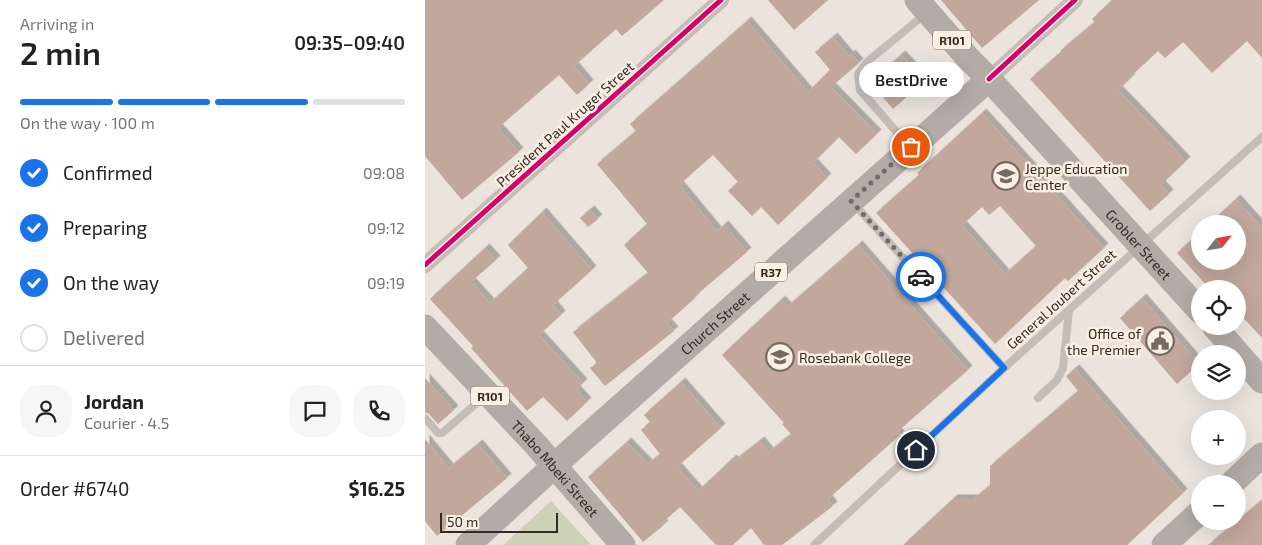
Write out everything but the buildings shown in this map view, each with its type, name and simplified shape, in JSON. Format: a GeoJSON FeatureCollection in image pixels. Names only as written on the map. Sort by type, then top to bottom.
{"type":"FeatureCollection","features":[{"type":"Feature","properties":{"kind":"main road","name":"Grobler Street"},"geometry":{"type":"LineString","coordinates":[[923,6],[967,57],[1191,301]]}},
{"type":"Feature","properties":{"kind":"main road","name":"Church Street"},"geometry":{"type":"LineString","coordinates":[[468,545],[554,466],[989,79]]}},
{"type":"Feature","properties":{"kind":"main road","name":"Thabo Mbeki Street"},"geometry":{"type":"LineString","coordinates":[[425,328],[554,466],[616,540]]}},
{"type":"Feature","properties":{"kind":"main road"},"geometry":{"type":"LineString","coordinates":[[1222,335],[1262,381]]}},
{"type":"Feature","properties":{"kind":"main road"},"geometry":{"type":"LineString","coordinates":[[1241,475],[1262,456]]}},
{"type":"Feature","properties":{"kind":"main road"},"geometry":{"type":"LineString","coordinates":[[1163,545],[1191,520]]}},
{"type":"Feature","properties":{"kind":"street","name":"President Paul Kruger Street"},"geometry":{"type":"LineString","coordinates":[[425,266],[721,0]]}},
{"type":"Feature","properties":{"kind":"street","name":"Church Street"},"geometry":{"type":"LineString","coordinates":[[989,79],[1075,0]]}},
{"type":"Feature","properties":{"kind":"lane"},"geometry":{"type":"LineString","coordinates":[[911,147],[860,90],[858,74],[868,61],[923,6]]}},
{"type":"Feature","properties":{"kind":"lane","name":"General Joubert Street"},"geometry":{"type":"LineString","coordinates":[[814,545],[1004,368],[1262,137]]}},
{"type":"Feature","properties":{"kind":"lane"},"geometry":{"type":"LineString","coordinates":[[851,201],[1004,368]]}},
{"type":"Feature","properties":{"kind":"lane"},"geometry":{"type":"LineString","coordinates":[[1038,398],[1057,380],[1063,368],[1069,310]]}},
{"type":"Feature","properties":{"kind":"lane"},"geometry":{"type":"LineString","coordinates":[[425,418],[438,433],[442,432],[488,394]]}},
{"type":"Feature","properties":{"kind":"green space"},"geometry":{"type":"Polygon","coordinates":[[[551,501],[591,545],[503,545],[551,501]]]}},
{"type":"Feature","properties":{"kind":"cycle path"},"geometry":{"type":"LineString","coordinates":[[425,265],[721,0]]}},
{"type":"Feature","properties":{"kind":"cycle path"},"geometry":{"type":"LineString","coordinates":[[989,79],[1075,0]]}},
{"type":"Feature","properties":{"kind":"way so far"},"geometry":{"type":"LineString","coordinates":[[911,147],[851,201],[921,277]]}},
{"type":"Feature","properties":{"kind":"place","name":"BestDrive"},"geometry":{"type":"Point","coordinates":[911,147]}},
{"type":"Feature","properties":{"kind":"place","name":"Jeppe Education Center"},"geometry":{"type":"Point","coordinates":[1006,176]}},
{"type":"Feature","properties":{"kind":"place","name":"Office of the Premier"},"geometry":{"type":"Point","coordinates":[1160,341]}},
{"type":"Feature","properties":{"kind":"place","name":"Rosebank College"},"geometry":{"type":"Point","coordinates":[780,357]}},
{"type":"Feature","properties":{"kind":"route"},"geometry":{"type":"LineString","coordinates":[[916,450],[1004,368],[921,277]]}}]}
